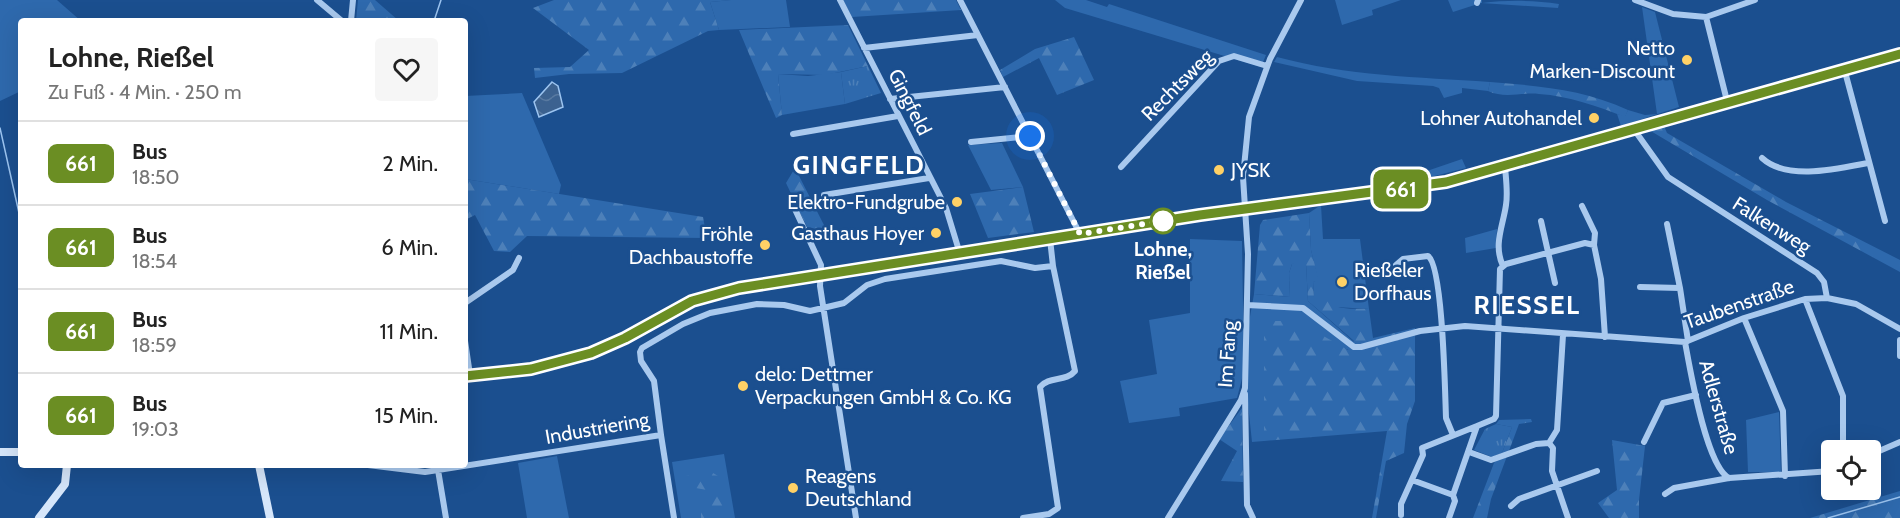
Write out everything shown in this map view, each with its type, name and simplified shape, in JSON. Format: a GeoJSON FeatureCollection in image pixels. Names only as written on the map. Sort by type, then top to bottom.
{"type":"FeatureCollection","features":[{"type":"Feature","properties":{"kind":"main road"},"geometry":{"type":"LineString","coordinates":[[468,376],[558,363],[591,353],[625,338],[692,301],[739,288],[1245,208],[1410,188],[1505,167],[1727,101],[1900,54]]}},
{"type":"Feature","properties":{"kind":"main road"},"geometry":{"type":"LineString","coordinates":[[0,452],[18,452]]}},
{"type":"Feature","properties":{"kind":"main road"},"geometry":{"type":"LineString","coordinates":[[39,518],[65,484],[67,468]]}},
{"type":"Feature","properties":{"kind":"main road"},"geometry":{"type":"LineString","coordinates":[[260,468],[270,518]]}},
{"type":"Feature","properties":{"kind":"street"},"geometry":{"type":"LineString","coordinates":[[317,0],[338,18]]}},
{"type":"Feature","properties":{"kind":"street"},"geometry":{"type":"LineString","coordinates":[[351,18],[353,0]]}},
{"type":"Feature","properties":{"kind":"street","name":"Gingfeld"},"geometry":{"type":"LineString","coordinates":[[840,0],[949,216],[960,254]]}},
{"type":"Feature","properties":{"kind":"street"},"geometry":{"type":"LineString","coordinates":[[960,0],[1080,234]]}},
{"type":"Feature","properties":{"kind":"street","name":"Im Fang"},"geometry":{"type":"LineString","coordinates":[[1168,518],[1240,400],[1245,388],[1248,245],[1243,177],[1249,117],[1267,66],[1301,0]]}},
{"type":"Feature","properties":{"kind":"street"},"geometry":{"type":"LineString","coordinates":[[1635,0],[1648,2],[1685,17],[1706,17],[1753,0]]}},
{"type":"Feature","properties":{"kind":"street"},"geometry":{"type":"LineString","coordinates":[[1706,17],[1727,101]]}},
{"type":"Feature","properties":{"kind":"street"},"geometry":{"type":"LineString","coordinates":[[864,48],[978,35]]}},
{"type":"Feature","properties":{"kind":"street","name":"Rechtsweg"},"geometry":{"type":"LineString","coordinates":[[1121,167],[1219,61],[1234,56],[1267,66]]}},
{"type":"Feature","properties":{"kind":"street"},"geometry":{"type":"LineString","coordinates":[[1844,68],[1885,221]]}},
{"type":"Feature","properties":{"kind":"street"},"geometry":{"type":"LineString","coordinates":[[890,99],[1005,87]]}},
{"type":"Feature","properties":{"kind":"street"},"geometry":{"type":"LineString","coordinates":[[793,134],[898,116]]}},
{"type":"Feature","properties":{"kind":"street","name":"Falkenweg"},"geometry":{"type":"LineString","coordinates":[[1634,128],[1668,177],[1817,273],[1826,287],[1827,298]]}},
{"type":"Feature","properties":{"kind":"street"},"geometry":{"type":"LineString","coordinates":[[971,142],[1030,136]]}},
{"type":"Feature","properties":{"kind":"street"},"geometry":{"type":"LineString","coordinates":[[1762,158],[1772,167],[1822,172],[1868,163]]}},
{"type":"Feature","properties":{"kind":"street"},"geometry":{"type":"LineString","coordinates":[[1503,266],[1499,257],[1499,244],[1500,223],[1506,208],[1505,167]]}},
{"type":"Feature","properties":{"kind":"street"},"geometry":{"type":"LineString","coordinates":[[824,195],[929,178]]}},
{"type":"Feature","properties":{"kind":"street"},"geometry":{"type":"LineString","coordinates":[[793,205],[822,268],[819,277],[823,308],[856,518]]}},
{"type":"Feature","properties":{"kind":"street"},"geometry":{"type":"LineString","coordinates":[[1582,206],[1595,233],[1594,245],[1601,279],[1605,338]]}},
{"type":"Feature","properties":{"kind":"street"},"geometry":{"type":"LineString","coordinates":[[1541,220],[1550,252],[1555,283]]}},
{"type":"Feature","properties":{"kind":"street","name":"Adlerstraße"},"geometry":{"type":"LineString","coordinates":[[1667,224],[1680,288],[1686,341],[1696,395],[1709,444],[1720,469],[1730,478]]}},
{"type":"Feature","properties":{"kind":"street"},"geometry":{"type":"LineString","coordinates":[[1023,518],[1049,514],[1058,508],[1040,387],[1048,380],[1071,376],[1075,371],[1053,266],[1050,238]]}},
{"type":"Feature","properties":{"kind":"street"},"geometry":{"type":"LineString","coordinates":[[1401,515],[1401,504],[1423,455],[1422,448],[1494,419],[1496,416],[1499,272],[1503,266],[1585,243],[1594,245]]}},
{"type":"Feature","properties":{"kind":"street"},"geometry":{"type":"LineString","coordinates":[[1396,265],[1403,259],[1431,257],[1439,288],[1446,418],[1453,435]]}},
{"type":"Feature","properties":{"kind":"street"},"geometry":{"type":"LineString","coordinates":[[468,301],[513,270],[519,258]]}},
{"type":"Feature","properties":{"kind":"street"},"geometry":{"type":"LineString","coordinates":[[823,308],[844,303],[867,285],[885,279],[1001,261],[1035,268],[1053,266]]}},
{"type":"Feature","properties":{"kind":"street"},"geometry":{"type":"LineString","coordinates":[[1640,288],[1680,288]]}},
{"type":"Feature","properties":{"kind":"street"},"geometry":{"type":"LineString","coordinates":[[1827,298],[1856,304],[1900,329]]}},
{"type":"Feature","properties":{"kind":"street","name":"Taubenstraße"},"geometry":{"type":"LineString","coordinates":[[1247,305],[1303,308],[1354,347],[1441,328],[1498,328],[1605,338],[1686,341],[1744,318],[1805,299],[1827,298]]}},
{"type":"Feature","properties":{"kind":"street"},"geometry":{"type":"LineString","coordinates":[[1805,299],[1843,396],[1843,440]]}},
{"type":"Feature","properties":{"kind":"street","name":"Industriering"},"geometry":{"type":"LineString","coordinates":[[468,465],[661,435],[654,381],[640,357],[642,348],[695,318],[729,307],[768,304],[810,310],[823,308]]}},
{"type":"Feature","properties":{"kind":"street"},"geometry":{"type":"LineString","coordinates":[[1744,318],[1783,411],[1785,476]]}},
{"type":"Feature","properties":{"kind":"street"},"geometry":{"type":"LineString","coordinates":[[1549,443],[1557,430],[1563,334]]}},
{"type":"Feature","properties":{"kind":"street"},"geometry":{"type":"LineString","coordinates":[[1900,340],[1900,356]]}},
{"type":"Feature","properties":{"kind":"street"},"geometry":{"type":"LineString","coordinates":[[1245,388],[1247,505],[1253,518]]}},
{"type":"Feature","properties":{"kind":"street"},"geometry":{"type":"LineString","coordinates":[[1644,442],[1663,403],[1696,395]]}},
{"type":"Feature","properties":{"kind":"street"},"geometry":{"type":"LineString","coordinates":[[1449,518],[1455,501],[1453,495],[1477,426]]}},
{"type":"Feature","properties":{"kind":"street"},"geometry":{"type":"LineString","coordinates":[[661,435],[674,518]]}},
{"type":"Feature","properties":{"kind":"street"},"geometry":{"type":"LineString","coordinates":[[1881,450],[1900,442]]}},
{"type":"Feature","properties":{"kind":"street"},"geometry":{"type":"LineString","coordinates":[[1469,452],[1491,460],[1536,444],[1549,443]]}},
{"type":"Feature","properties":{"kind":"street"},"geometry":{"type":"LineString","coordinates":[[1549,443],[1553,448],[1552,471],[1568,518]]}},
{"type":"Feature","properties":{"kind":"street","name":"Industriering"},"geometry":{"type":"LineString","coordinates":[[392,468],[425,472],[451,468]]}},
{"type":"Feature","properties":{"kind":"street"},"geometry":{"type":"LineString","coordinates":[[438,470],[446,518]]}},
{"type":"Feature","properties":{"kind":"street"},"geometry":{"type":"LineString","coordinates":[[1511,506],[1519,499],[1597,471]]}},
{"type":"Feature","properties":{"kind":"street"},"geometry":{"type":"LineString","coordinates":[[1665,494],[1674,488],[1730,478],[1821,472]]}},
{"type":"Feature","properties":{"kind":"street"},"geometry":{"type":"LineString","coordinates":[[1413,480],[1453,495]]}},
{"type":"Feature","properties":{"kind":"green space"},"geometry":{"type":"Polygon","coordinates":[[[0,0],[57,0],[78,18],[18,18],[18,92],[0,101],[0,0]]]}},
{"type":"Feature","properties":{"kind":"green space"},"geometry":{"type":"Polygon","coordinates":[[[358,0],[375,0],[396,18],[356,18],[358,0]]]}},
{"type":"Feature","properties":{"kind":"green space"},"geometry":{"type":"Polygon","coordinates":[[[554,0],[731,0],[710,2],[719,30],[708,31],[622,73],[569,74],[535,78],[534,68],[570,67],[589,50],[533,8],[554,0]]]}},
{"type":"Feature","properties":{"kind":"green space"},"geometry":{"type":"Polygon","coordinates":[[[786,0],[790,27],[719,30],[710,2],[786,0]]]}},
{"type":"Feature","properties":{"kind":"green space"},"geometry":{"type":"Polygon","coordinates":[[[843,0],[956,0],[961,10],[852,17],[843,0]]]}},
{"type":"Feature","properties":{"kind":"green space"},"geometry":{"type":"Polygon","coordinates":[[[1055,0],[1086,0],[1107,7],[1109,4],[1266,55],[1261,67],[1065,8],[1055,0]]]}},
{"type":"Feature","properties":{"kind":"green space"},"geometry":{"type":"Polygon","coordinates":[[[1335,0],[1401,0],[1372,10],[1373,15],[1342,25],[1335,0]]]}},
{"type":"Feature","properties":{"kind":"green space"},"geometry":{"type":"Polygon","coordinates":[[[1448,0],[1482,0],[1482,3],[1530,1],[1559,4],[1558,8],[1481,3],[1453,12],[1448,0]]]}},
{"type":"Feature","properties":{"kind":"green space"},"geometry":{"type":"Polygon","coordinates":[[[1642,7],[1655,12],[1679,107],[1621,126],[1617,114],[1625,116],[1628,110],[1645,115],[1657,114],[1642,7]]]}},
{"type":"Feature","properties":{"kind":"green space"},"geometry":{"type":"Polygon","coordinates":[[[848,25],[868,66],[825,75],[778,74],[782,115],[776,118],[739,30],[848,25]]]}},
{"type":"Feature","properties":{"kind":"green space"},"geometry":{"type":"Polygon","coordinates":[[[1074,37],[1094,80],[1057,95],[1039,58],[1003,77],[1000,70],[1035,49],[1074,37]]]}},
{"type":"Feature","properties":{"kind":"green space"},"geometry":{"type":"Polygon","coordinates":[[[1277,57],[1356,72],[1490,82],[1488,91],[1462,88],[1462,93],[1444,98],[1439,88],[1433,86],[1357,81],[1274,62],[1277,57]]]}},
{"type":"Feature","properties":{"kind":"green space"},"geometry":{"type":"Polygon","coordinates":[[[868,66],[881,93],[845,104],[841,72],[868,66]]]}},
{"type":"Feature","properties":{"kind":"green space"},"geometry":{"type":"Polygon","coordinates":[[[841,72],[845,104],[782,115],[778,74],[808,76],[841,72]]]}},
{"type":"Feature","properties":{"kind":"green space"},"geometry":{"type":"Polygon","coordinates":[[[1490,82],[1577,93],[1628,110],[1625,117],[1572,99],[1550,95],[1494,93],[1488,91],[1490,82]]]}},
{"type":"Feature","properties":{"kind":"green space"},"geometry":{"type":"Polygon","coordinates":[[[522,93],[561,185],[559,194],[468,179],[468,96],[522,93]]]}},
{"type":"Feature","properties":{"kind":"green space"},"geometry":{"type":"Polygon","coordinates":[[[1664,126],[1667,133],[1786,202],[1900,260],[1900,272],[1767,200],[1649,130],[1664,126]]]}},
{"type":"Feature","properties":{"kind":"green space"},"geometry":{"type":"Polygon","coordinates":[[[1002,143],[1023,187],[991,190],[968,145],[1002,143]]]}},
{"type":"Feature","properties":{"kind":"green space"},"geometry":{"type":"Polygon","coordinates":[[[1462,159],[1466,168],[1419,180],[1389,183],[1388,178],[1421,173],[1462,159]]]}},
{"type":"Feature","properties":{"kind":"green space"},"geometry":{"type":"Polygon","coordinates":[[[795,168],[827,231],[807,227],[786,183],[795,168]]]}},
{"type":"Feature","properties":{"kind":"green space"},"geometry":{"type":"Polygon","coordinates":[[[468,179],[703,217],[707,238],[527,236],[510,252],[494,251],[475,215],[468,218],[468,179]]]}},
{"type":"Feature","properties":{"kind":"green space"},"geometry":{"type":"Polygon","coordinates":[[[1023,187],[1034,232],[988,238],[970,194],[1023,187]]]}},
{"type":"Feature","properties":{"kind":"green space"},"geometry":{"type":"Polygon","coordinates":[[[1321,205],[1323,239],[1360,239],[1369,309],[1335,307],[1314,297],[1313,282],[1318,280],[1311,250],[1309,213],[1321,205]]]}},
{"type":"Feature","properties":{"kind":"green space"},"geometry":{"type":"Polygon","coordinates":[[[1309,213],[1311,250],[1319,281],[1313,282],[1314,297],[1327,297],[1330,302],[1339,307],[1369,309],[1373,338],[1415,328],[1415,401],[1407,424],[1404,453],[1386,461],[1376,518],[1372,518],[1387,431],[1264,441],[1264,321],[1297,321],[1348,350],[1354,341],[1308,301],[1306,263],[1292,264],[1289,273],[1290,297],[1254,294],[1260,225],[1263,220],[1309,213]]]}},
{"type":"Feature","properties":{"kind":"green space"},"geometry":{"type":"Polygon","coordinates":[[[1497,229],[1496,248],[1466,253],[1465,238],[1497,229]]]}},
{"type":"Feature","properties":{"kind":"green space"},"geometry":{"type":"Polygon","coordinates":[[[1190,239],[1242,241],[1244,371],[1237,398],[1179,408],[1180,416],[1129,423],[1120,381],[1157,374],[1149,320],[1190,313],[1190,239]]]}},
{"type":"Feature","properties":{"kind":"green space"},"geometry":{"type":"Polygon","coordinates":[[[1306,263],[1308,301],[1354,342],[1349,350],[1265,321],[1264,441],[1252,442],[1247,395],[1249,322],[1254,294],[1290,297],[1289,273],[1292,264],[1306,263]]]}},
{"type":"Feature","properties":{"kind":"green space"},"geometry":{"type":"Polygon","coordinates":[[[1242,408],[1243,482],[1221,481],[1237,451],[1219,439],[1242,408]]]}},
{"type":"Feature","properties":{"kind":"green space"},"geometry":{"type":"Polygon","coordinates":[[[1779,412],[1781,472],[1748,472],[1746,420],[1779,412]]]}},
{"type":"Feature","properties":{"kind":"green space"},"geometry":{"type":"Polygon","coordinates":[[[1531,419],[1532,422],[1519,424],[1491,499],[1487,518],[1473,518],[1494,463],[1502,453],[1512,427],[1496,424],[1499,420],[1531,419]]]}},
{"type":"Feature","properties":{"kind":"green space"},"geometry":{"type":"Polygon","coordinates":[[[1496,424],[1512,427],[1502,453],[1492,457],[1474,450],[1485,429],[1496,424]]]}},
{"type":"Feature","properties":{"kind":"green space"},"geometry":{"type":"Polygon","coordinates":[[[1612,440],[1645,446],[1639,518],[1609,518],[1598,503],[1617,490],[1612,440]]]}},
{"type":"Feature","properties":{"kind":"green space"},"geometry":{"type":"Polygon","coordinates":[[[724,454],[735,518],[681,518],[672,462],[724,454]]]}},
{"type":"Feature","properties":{"kind":"green space"},"geometry":{"type":"Polygon","coordinates":[[[557,456],[569,518],[527,518],[518,463],[557,456]]]}},
{"type":"Feature","properties":{"kind":"green space"},"geometry":{"type":"Polygon","coordinates":[[[713,473],[718,476],[725,518],[701,518],[701,510],[709,504],[707,490],[690,487],[682,481],[686,476],[713,473]]]}},
{"type":"Feature","properties":{"kind":"green space"},"geometry":{"type":"Polygon","coordinates":[[[1900,491],[1900,518],[1810,518],[1870,500],[1881,500],[1881,497],[1900,491]]]}},
{"type":"Feature","properties":{"kind":"water"},"geometry":{"type":"Polygon","coordinates":[[[552,82],[558,86],[563,107],[539,117],[534,102],[552,82]]]}},
{"type":"Feature","properties":{"kind":"waterway"},"geometry":{"type":"LineString","coordinates":[[435,18],[441,0]]}},
{"type":"Feature","properties":{"kind":"waterway"},"geometry":{"type":"LineString","coordinates":[[0,128],[18,209]]}},
{"type":"Feature","properties":{"kind":"waterway"},"geometry":{"type":"LineString","coordinates":[[1828,518],[1900,497]]}},
{"type":"Feature","properties":{"kind":"bus line","name":"661"},"geometry":{"type":"LineString","coordinates":[[468,376],[531,369],[591,353],[625,338],[692,301],[739,288],[1200,215],[1446,182],[1900,54]]}},
{"type":"Feature","properties":{"kind":"place","name":"Netto Marken-Discount"},"geometry":{"type":"Point","coordinates":[1687,60]}},
{"type":"Feature","properties":{"kind":"place","name":"Lohner Autohandel"},"geometry":{"type":"Point","coordinates":[1594,118]}},
{"type":"Feature","properties":{"kind":"place","name":"JYSK"},"geometry":{"type":"Point","coordinates":[1219,170]}},
{"type":"Feature","properties":{"kind":"place","name":"Elektro-Fundgrube"},"geometry":{"type":"Point","coordinates":[957,202]}},
{"type":"Feature","properties":{"kind":"place","name":"Lohne, Rießel"},"geometry":{"type":"Point","coordinates":[1163,221]}},
{"type":"Feature","properties":{"kind":"place","name":"Gasthaus Hoyer"},"geometry":{"type":"Point","coordinates":[936,233]}},
{"type":"Feature","properties":{"kind":"place","name":"Fröhle Dachbaustoffe"},"geometry":{"type":"Point","coordinates":[765,245]}},
{"type":"Feature","properties":{"kind":"place","name":"Rießeler Dorfhaus"},"geometry":{"type":"Point","coordinates":[1342,282]}},
{"type":"Feature","properties":{"kind":"place","name":"delo: Dettmer Verpackungen GmbH & Co. KG"},"geometry":{"type":"Point","coordinates":[743,386]}},
{"type":"Feature","properties":{"kind":"place","name":"Reagens Deutschland"},"geometry":{"type":"Point","coordinates":[793,488]}},
{"type":"Feature","properties":{"kind":"district","name":"GINGFELD"},"geometry":{"type":"Point","coordinates":[859,165]}},
{"type":"Feature","properties":{"kind":"district","name":"RIESSEL"},"geometry":{"type":"Point","coordinates":[1527,305]}},
{"type":"Feature","properties":{"kind":"route"},"geometry":{"type":"LineString","coordinates":[[1030,136],[1080,234],[1163,221]]}}]}
